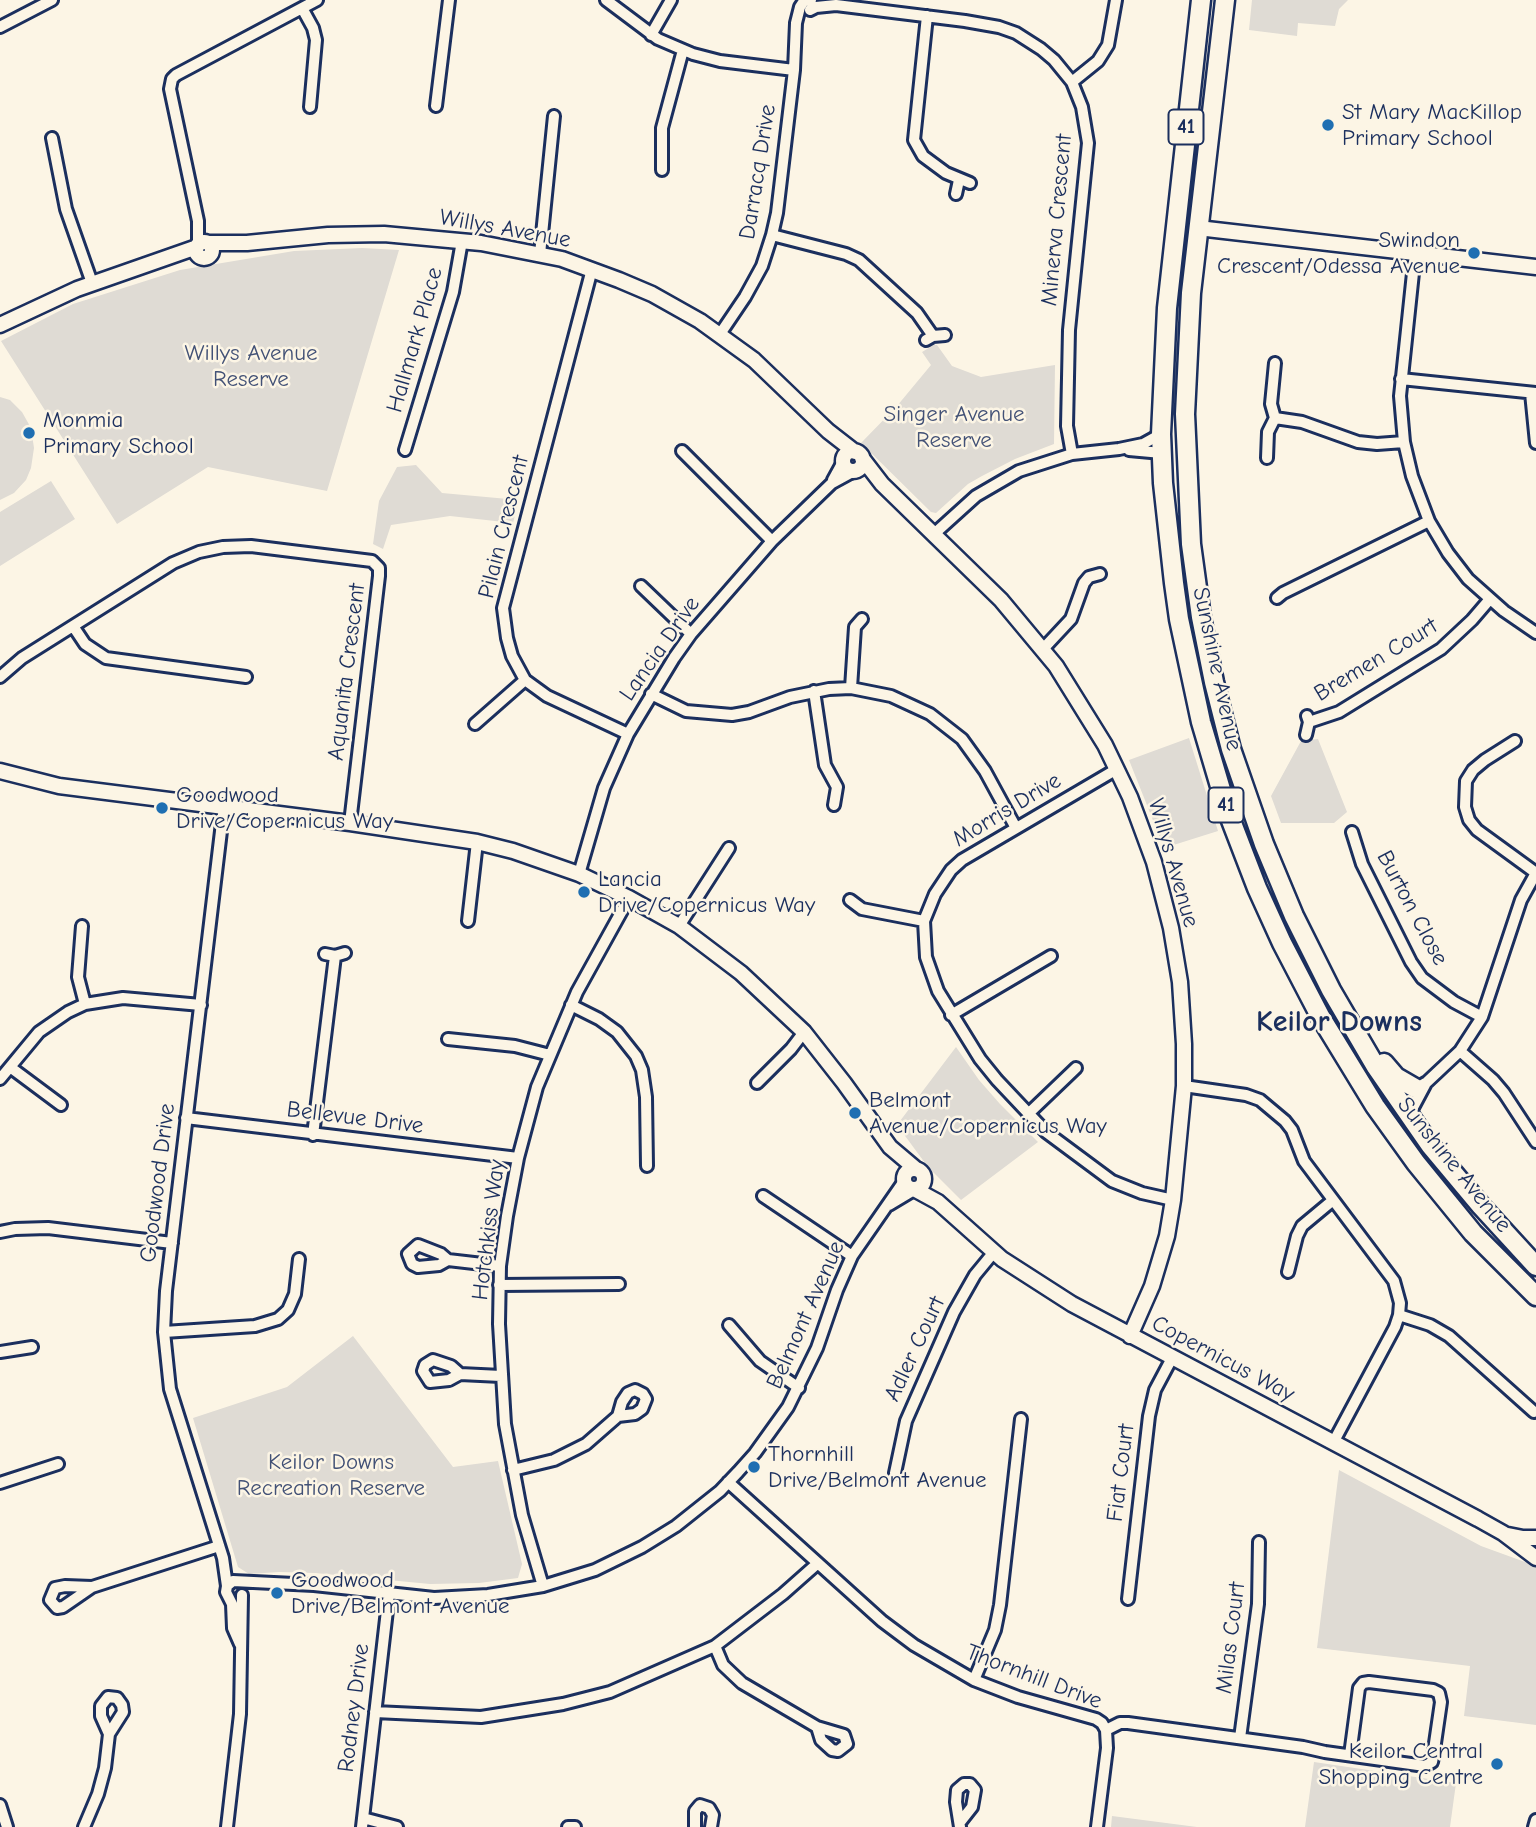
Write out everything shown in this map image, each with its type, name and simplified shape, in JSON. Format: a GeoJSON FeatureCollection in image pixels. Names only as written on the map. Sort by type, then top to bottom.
{"type":"FeatureCollection","features":[{"type":"Feature","properties":{"kind":"main road"},"geometry":{"type":"LineString","coordinates":[[1196,0],[1198,30]]}},
{"type":"Feature","properties":{"kind":"main road","name":"Sunshine Avenue"},"geometry":{"type":"LineString","coordinates":[[1201,0],[1164,341],[1161,434],[1169,549],[1189,672],[1218,781],[1248,867],[1282,943],[1341,1052],[1375,1106],[1441,1194],[1536,1296]]}},
{"type":"Feature","properties":{"kind":"main road","name":"Sunshine Avenue"},"geometry":{"type":"LineString","coordinates":[[1225,0],[1198,228],[1187,353],[1185,414],[1191,544],[1213,682],[1234,759],[1264,844],[1310,951],[1343,1011],[1404,1109],[1449,1168],[1524,1256],[1536,1266]]}},
{"type":"Feature","properties":{"kind":"main road"},"geometry":{"type":"LineString","coordinates":[[1175,225],[1198,228]]}},
{"type":"Feature","properties":{"kind":"main road"},"geometry":{"type":"LineString","coordinates":[[1162,453],[1171,449],[1177,441],[1179,393],[1187,353]]}},
{"type":"Feature","properties":{"kind":"main road"},"geometry":{"type":"LineString","coordinates":[[1343,1011],[1396,1077],[1421,1085]]}},
{"type":"Feature","properties":{"kind":"main road"},"geometry":{"type":"LineString","coordinates":[[1404,1109],[1394,1114],[1396,1122],[1427,1165],[1441,1194]]}},
{"type":"Feature","properties":{"kind":"main road"},"geometry":{"type":"LineString","coordinates":[[1449,1168],[1473,1208],[1497,1235],[1500,1247],[1496,1256]]}},
{"type":"Feature","properties":{"kind":"street"},"geometry":{"type":"LineString","coordinates":[[0,27],[51,0]]}},
{"type":"Feature","properties":{"kind":"street"},"geometry":{"type":"LineString","coordinates":[[204,248],[170,89],[172,79],[317,0]]}},
{"type":"Feature","properties":{"kind":"street"},"geometry":{"type":"LineString","coordinates":[[436,106],[449,0]]}},
{"type":"Feature","properties":{"kind":"street"},"geometry":{"type":"LineString","coordinates":[[606,0],[651,35],[683,50],[720,61],[794,70]]}},
{"type":"Feature","properties":{"kind":"street"},"geometry":{"type":"LineString","coordinates":[[651,35],[671,0]]}},
{"type":"Feature","properties":{"kind":"street","name":"Minerva Crescent"},"geometry":{"type":"LineString","coordinates":[[817,0],[836,5],[984,23],[1016,33],[1054,60],[1072,82],[1085,118],[1088,143],[1069,330],[1067,426],[1072,454]]}},
{"type":"Feature","properties":{"kind":"street"},"geometry":{"type":"LineString","coordinates":[[1072,82],[1098,61],[1108,45],[1116,0]]}},
{"type":"Feature","properties":{"kind":"street","name":"Minerva Crescent"},"geometry":{"type":"LineString","coordinates":[[807,3],[816,7],[836,5]]}},
{"type":"Feature","properties":{"kind":"street","name":"Darracq Drive"},"geometry":{"type":"LineString","coordinates":[[720,334],[755,279],[772,235],[794,70],[798,13],[807,3]]}},
{"type":"Feature","properties":{"kind":"street"},"geometry":{"type":"LineString","coordinates":[[302,8],[316,40],[310,107]]}},
{"type":"Feature","properties":{"kind":"street"},"geometry":{"type":"LineString","coordinates":[[927,16],[914,140],[923,156],[946,173],[970,183]]}},
{"type":"Feature","properties":{"kind":"street"},"geometry":{"type":"LineString","coordinates":[[662,170],[663,121],[683,50]]}},
{"type":"Feature","properties":{"kind":"street"},"geometry":{"type":"LineString","coordinates":[[540,254],[554,116]]}},
{"type":"Feature","properties":{"kind":"street"},"geometry":{"type":"LineString","coordinates":[[52,138],[66,209],[92,283]]}},
{"type":"Feature","properties":{"kind":"street"},"geometry":{"type":"LineString","coordinates":[[956,194],[959,180]]}},
{"type":"Feature","properties":{"kind":"street"},"geometry":{"type":"LineString","coordinates":[[1198,228],[1536,267]]}},
{"type":"Feature","properties":{"kind":"street"},"geometry":{"type":"LineString","coordinates":[[772,235],[846,254],[859,260],[917,313],[935,337]]}},
{"type":"Feature","properties":{"kind":"street","name":"Willys Avenue"},"geometry":{"type":"LineString","coordinates":[[0,325],[92,283],[204,248],[304,236],[412,236],[540,254],[592,270],[652,294],[720,334],[772,376],[828,431],[853,462],[881,484],[1001,600],[1043,649],[1083,706],[1117,769],[1147,841],[1171,929],[1183,1013],[1184,1086],[1167,1236],[1157,1271],[1130,1336]]}},
{"type":"Feature","properties":{"kind":"street","name":"Hallmark Place"},"geometry":{"type":"LineString","coordinates":[[405,450],[453,292],[462,241]]}},
{"type":"Feature","properties":{"kind":"street"},"geometry":{"type":"LineString","coordinates":[[1415,254],[1400,406],[1404,442],[1412,476],[1429,521],[1461,570],[1489,599],[1536,633]]}},
{"type":"Feature","properties":{"kind":"street","name":"Pilain Crescent"},"geometry":{"type":"LineString","coordinates":[[525,680],[506,638],[503,608],[592,270]]}},
{"type":"Feature","properties":{"kind":"street"},"geometry":{"type":"LineString","coordinates":[[1266,461],[1268,432],[1275,418],[1271,404],[1275,363]]}},
{"type":"Feature","properties":{"kind":"street"},"geometry":{"type":"LineString","coordinates":[[1401,379],[1534,393],[1536,443]]}},
{"type":"Feature","properties":{"kind":"street"},"geometry":{"type":"LineString","coordinates":[[1275,418],[1302,422],[1358,442],[1404,442]]}},
{"type":"Feature","properties":{"kind":"street"},"geometry":{"type":"LineString","coordinates":[[934,534],[953,514],[990,486],[1032,466],[1072,454],[1143,444],[1161,434]]}},
{"type":"Feature","properties":{"kind":"street"},"geometry":{"type":"LineString","coordinates":[[1119,449],[1162,453]]}},
{"type":"Feature","properties":{"kind":"street"},"geometry":{"type":"LineString","coordinates":[[682,451],[772,541]]}},
{"type":"Feature","properties":{"kind":"street","name":"Lancia Drive"},"geometry":{"type":"LineString","coordinates":[[579,874],[604,788],[628,734],[651,694],[691,634],[772,541],[853,462]]}},
{"type":"Feature","properties":{"kind":"street"},"geometry":{"type":"LineString","coordinates":[[1279,593],[1429,521]]}},
{"type":"Feature","properties":{"kind":"street","name":"Aquanita Crescent"},"geometry":{"type":"LineString","coordinates":[[0,677],[22,658],[72,626],[173,564],[199,552],[223,547],[264,547],[366,559],[376,564],[379,576],[350,823]]}},
{"type":"Feature","properties":{"kind":"street"},"geometry":{"type":"LineString","coordinates":[[1043,649],[1071,619],[1080,589],[1091,573]]}},
{"type":"Feature","properties":{"kind":"street"},"geometry":{"type":"LineString","coordinates":[[641,586],[691,634]]}},
{"type":"Feature","properties":{"kind":"street","name":"Bremen Court"},"geometry":{"type":"LineString","coordinates":[[1306,735],[1308,719],[1339,712],[1441,649],[1472,620],[1489,599]]}},
{"type":"Feature","properties":{"kind":"street"},"geometry":{"type":"LineString","coordinates":[[844,620],[859,623],[851,688]]}},
{"type":"Feature","properties":{"kind":"street"},"geometry":{"type":"LineString","coordinates":[[72,626],[85,644],[106,658],[246,677]]}},
{"type":"Feature","properties":{"kind":"street"},"geometry":{"type":"LineString","coordinates":[[475,724],[525,680],[547,696],[628,734]]}},
{"type":"Feature","properties":{"kind":"street"},"geometry":{"type":"LineString","coordinates":[[651,694],[686,710],[732,715],[814,691],[851,688],[891,696],[912,704],[948,726],[974,754],[1016,828]]}},
{"type":"Feature","properties":{"kind":"street"},"geometry":{"type":"LineString","coordinates":[[814,691],[825,765],[841,787],[834,805]]}},
{"type":"Feature","properties":{"kind":"street"},"geometry":{"type":"LineString","coordinates":[[1404,1109],[1421,1085],[1460,1051],[1482,1017],[1521,900],[1536,873],[1477,830],[1469,820],[1465,807],[1466,781],[1473,770],[1515,741]]}},
{"type":"Feature","properties":{"kind":"street","name":"Morris Drive"},"geometry":{"type":"LineString","coordinates":[[1117,769],[962,860],[951,870],[935,894],[924,921],[926,957],[930,974],[951,1014],[980,1059],[1046,1132],[1102,1175],[1130,1190],[1173,1200]]}},
{"type":"Feature","properties":{"kind":"street","name":"Copernicus Way"},"geometry":{"type":"LineString","coordinates":[[0,771],[59,786],[477,842],[513,850],[579,874],[629,898],[679,926],[741,973],[804,1032],[890,1147],[909,1185],[938,1202],[993,1252],[1047,1289],[1130,1336],[1503,1533],[1536,1558]]}},
{"type":"Feature","properties":{"kind":"street","name":"Goodwood Drive"},"geometry":{"type":"LineString","coordinates":[[223,806],[164,1332],[170,1389],[233,1587],[233,1628],[240,1644]]}},
{"type":"Feature","properties":{"kind":"street","name":"Burton Close"},"geometry":{"type":"LineString","coordinates":[[1352,832],[1362,864],[1411,962],[1422,978],[1436,990],[1482,1017]]}},
{"type":"Feature","properties":{"kind":"street"},"geometry":{"type":"LineString","coordinates":[[468,921],[477,842]]}},
{"type":"Feature","properties":{"kind":"street"},"geometry":{"type":"LineString","coordinates":[[679,926],[729,848]]}},
{"type":"Feature","properties":{"kind":"street","name":"Hotchkiss Way"},"geometry":{"type":"LineString","coordinates":[[542,1586],[522,1515],[505,1424],[499,1285],[506,1216],[537,1087],[570,1005],[629,898]]}},
{"type":"Feature","properties":{"kind":"street"},"geometry":{"type":"LineString","coordinates":[[850,900],[862,909],[924,921]]}},
{"type":"Feature","properties":{"kind":"street"},"geometry":{"type":"LineString","coordinates":[[853,919],[862,909]]}},
{"type":"Feature","properties":{"kind":"street"},"geometry":{"type":"LineString","coordinates":[[82,926],[78,977],[85,1004]]}},
{"type":"Feature","properties":{"kind":"street"},"geometry":{"type":"LineString","coordinates":[[313,1135],[335,955]]}},
{"type":"Feature","properties":{"kind":"street"},"geometry":{"type":"LineString","coordinates":[[951,1014],[1051,956]]}},
{"type":"Feature","properties":{"kind":"street"},"geometry":{"type":"LineString","coordinates":[[0,1079],[39,1032],[85,1004],[123,998],[201,1005]]}},
{"type":"Feature","properties":{"kind":"street"},"geometry":{"type":"LineString","coordinates":[[570,1005],[599,1019],[617,1032],[636,1056],[642,1070],[646,1097],[647,1166]]}},
{"type":"Feature","properties":{"kind":"street"},"geometry":{"type":"LineString","coordinates":[[757,1083],[804,1032]]}},
{"type":"Feature","properties":{"kind":"street"},"geometry":{"type":"LineString","coordinates":[[448,1039],[515,1046],[550,1055]]}},
{"type":"Feature","properties":{"kind":"street"},"geometry":{"type":"LineString","coordinates":[[1460,1051],[1504,1093],[1536,1142]]}},
{"type":"Feature","properties":{"kind":"street"},"geometry":{"type":"LineString","coordinates":[[10,1067],[62,1106]]}},
{"type":"Feature","properties":{"kind":"street"},"geometry":{"type":"LineString","coordinates":[[1028,1114],[1076,1069]]}},
{"type":"Feature","properties":{"kind":"street"},"geometry":{"type":"LineString","coordinates":[[1404,1109],[1421,1085]]}},
{"type":"Feature","properties":{"kind":"street"},"geometry":{"type":"LineString","coordinates":[[1184,1086],[1246,1095],[1260,1100],[1275,1111],[1292,1130],[1304,1161],[1394,1281],[1400,1303],[1399,1315],[1333,1443]]}},
{"type":"Feature","properties":{"kind":"street","name":"Bellevue Drive"},"geometry":{"type":"LineString","coordinates":[[186,1118],[518,1158]]}},
{"type":"Feature","properties":{"kind":"street","name":"Copernicus Way"},"geometry":{"type":"LineString","coordinates":[[890,1147],[920,1173],[938,1202]]}},
{"type":"Feature","properties":{"kind":"street"},"geometry":{"type":"LineString","coordinates":[[909,1185],[924,1184],[920,1173]]}},
{"type":"Feature","properties":{"kind":"street","name":"Belmont Avenue"},"geometry":{"type":"LineString","coordinates":[[273,1584],[237,1599],[233,1587],[273,1584],[314,1585],[434,1598],[465,1597],[542,1586],[595,1570],[642,1547],[684,1520],[728,1482],[764,1442],[799,1388],[852,1256],[884,1209],[909,1185]]}},
{"type":"Feature","properties":{"kind":"street"},"geometry":{"type":"LineString","coordinates":[[763,1196],[852,1256]]}},
{"type":"Feature","properties":{"kind":"street"},"geometry":{"type":"LineString","coordinates":[[1287,1272],[1297,1236],[1303,1226],[1332,1201]]}},
{"type":"Feature","properties":{"kind":"street"},"geometry":{"type":"LineString","coordinates":[[0,1232],[15,1228],[48,1228],[172,1243]]}},
{"type":"Feature","properties":{"kind":"street","name":"Adler Court"},"geometry":{"type":"LineString","coordinates":[[895,1473],[906,1421],[970,1284],[993,1252]]}},
{"type":"Feature","properties":{"kind":"street"},"geometry":{"type":"LineString","coordinates":[[164,1332],[255,1326],[278,1319],[288,1310],[295,1294],[299,1259]]}},
{"type":"Feature","properties":{"kind":"street"},"geometry":{"type":"LineString","coordinates":[[448,1260],[500,1266]]}},
{"type":"Feature","properties":{"kind":"street"},"geometry":{"type":"LineString","coordinates":[[499,1285],[619,1284]]}},
{"type":"Feature","properties":{"kind":"street"},"geometry":{"type":"LineString","coordinates":[[1399,1315],[1430,1325],[1449,1336],[1534,1412]]}},
{"type":"Feature","properties":{"kind":"street"},"geometry":{"type":"LineString","coordinates":[[729,1325],[760,1361],[799,1388]]}},
{"type":"Feature","properties":{"kind":"street"},"geometry":{"type":"LineString","coordinates":[[0,1352],[32,1346]]}},
{"type":"Feature","properties":{"kind":"street","name":"Fiat Court"},"geometry":{"type":"LineString","coordinates":[[1128,1599],[1149,1416],[1155,1390],[1172,1357]]}},
{"type":"Feature","properties":{"kind":"street"},"geometry":{"type":"LineString","coordinates":[[460,1374],[501,1376]]}},
{"type":"Feature","properties":{"kind":"street"},"geometry":{"type":"LineString","coordinates":[[513,1470],[554,1460],[586,1444],[618,1416]]}},
{"type":"Feature","properties":{"kind":"street"},"geometry":{"type":"LineString","coordinates":[[974,1680],[987,1652],[1000,1605],[1021,1419]]}},
{"type":"Feature","properties":{"kind":"street"},"geometry":{"type":"LineString","coordinates":[[0,1483],[60,1463]]}},
{"type":"Feature","properties":{"kind":"street","name":"Thornhill Drive"},"geometry":{"type":"LineString","coordinates":[[728,1482],[892,1629],[944,1664],[974,1680],[1018,1697],[1096,1718],[1106,1730],[1120,1723],[1128,1723],[1425,1766],[1432,1762],[1441,1702],[1439,1693],[1433,1690],[1363,1683],[1359,1688],[1350,1755]]}},
{"type":"Feature","properties":{"kind":"street","name":"Copernicus Way"},"geometry":{"type":"LineString","coordinates":[[1503,1533],[1536,1538]]}},
{"type":"Feature","properties":{"kind":"street","name":"Milas Court"},"geometry":{"type":"LineString","coordinates":[[1240,1738],[1258,1604],[1259,1542]]}},
{"type":"Feature","properties":{"kind":"street"},"geometry":{"type":"LineString","coordinates":[[92,1587],[219,1546]]}},
{"type":"Feature","properties":{"kind":"street"},"geometry":{"type":"LineString","coordinates":[[374,1712],[481,1717],[563,1704],[610,1692],[715,1646],[783,1594],[818,1563]]}},
{"type":"Feature","properties":{"kind":"street","name":"Rodney Drive"},"geometry":{"type":"LineString","coordinates":[[362,1822],[389,1593]]}},
{"type":"Feature","properties":{"kind":"street","name":"Goodwood Drive"},"geometry":{"type":"LineString","coordinates":[[227,1827],[240,1714],[242,1595]]}},
{"type":"Feature","properties":{"kind":"street"},"geometry":{"type":"LineString","coordinates":[[715,1646],[723,1665],[742,1683],[817,1727]]}},
{"type":"Feature","properties":{"kind":"street"},"geometry":{"type":"LineString","coordinates":[[1097,1827],[1107,1748],[1106,1730]]}},
{"type":"Feature","properties":{"kind":"street"},"geometry":{"type":"LineString","coordinates":[[84,1827],[99,1794],[109,1734]]}},
{"type":"Feature","properties":{"kind":"street"},"geometry":{"type":"LineString","coordinates":[[0,1805],[8,1827]]}},
{"type":"Feature","properties":{"kind":"street"},"geometry":{"type":"LineString","coordinates":[[695,1827],[695,1811],[700,1805],[709,1808],[713,1815],[711,1827]]}},
{"type":"Feature","properties":{"kind":"street"},"geometry":{"type":"LineString","coordinates":[[1534,1827],[1536,1820]]}},
{"type":"Feature","properties":{"kind":"street"},"geometry":{"type":"LineString","coordinates":[[362,1822],[397,1827]]}},
{"type":"Feature","properties":{"kind":"street"},"geometry":{"type":"LineString","coordinates":[[568,1827],[575,1827]]}},
{"type":"Feature","properties":{"kind":"green space"},"geometry":{"type":"Polygon","coordinates":[[[1252,0],[1348,0],[1339,9],[1335,26],[1298,23],[1297,36],[1249,30],[1252,0]]]}},
{"type":"Feature","properties":{"kind":"green space","name":"Willys Avenue Reserve"},"geometry":{"type":"Polygon","coordinates":[[[362,248],[399,250],[327,491],[208,467],[117,524],[1,341],[73,304],[180,270],[294,251],[362,248]]]}},
{"type":"Feature","properties":{"kind":"green space","name":"Singer Avenue Reserve"},"geometry":{"type":"Polygon","coordinates":[[[937,345],[952,366],[981,377],[1055,365],[1054,444],[1015,459],[968,484],[936,513],[931,512],[861,443],[931,365],[922,352],[937,345]]]}},
{"type":"Feature","properties":{"kind":"green space"},"geometry":{"type":"Polygon","coordinates":[[[0,397],[10,400],[22,412],[31,428],[34,448],[26,480],[14,493],[0,500],[0,397]]]}},
{"type":"Feature","properties":{"kind":"green space"},"geometry":{"type":"Polygon","coordinates":[[[416,465],[442,493],[519,500],[513,523],[450,516],[391,525],[383,549],[373,544],[379,501],[397,467],[416,465]]]}},
{"type":"Feature","properties":{"kind":"green space"},"geometry":{"type":"Polygon","coordinates":[[[51,481],[75,519],[0,566],[0,512],[51,481]]]}},
{"type":"Feature","properties":{"kind":"green space"},"geometry":{"type":"Polygon","coordinates":[[[1189,738],[1218,831],[1164,848],[1129,760],[1189,738]]]}},
{"type":"Feature","properties":{"kind":"green space"},"geometry":{"type":"Polygon","coordinates":[[[1318,739],[1347,812],[1334,823],[1281,823],[1271,796],[1301,741],[1318,739]]]}},
{"type":"Feature","properties":{"kind":"green space"},"geometry":{"type":"Polygon","coordinates":[[[956,1047],[979,1080],[1038,1142],[961,1200],[928,1167],[897,1125],[956,1047]]]}},
{"type":"Feature","properties":{"kind":"green space","name":"Keilor Downs Recreation Reserve"},"geometry":{"type":"Polygon","coordinates":[[[353,1336],[453,1467],[498,1461],[522,1564],[518,1578],[479,1583],[430,1584],[315,1573],[249,1574],[238,1567],[193,1418],[287,1387],[353,1336]]]}},
{"type":"Feature","properties":{"kind":"green space"},"geometry":{"type":"Polygon","coordinates":[[[1339,1470],[1481,1546],[1536,1566],[1536,1725],[1464,1716],[1470,1666],[1317,1648],[1339,1470]]]}},
{"type":"Feature","properties":{"kind":"green space"},"geometry":{"type":"Polygon","coordinates":[[[1314,1762],[1456,1783],[1450,1827],[1305,1827],[1314,1762]]]}},
{"type":"Feature","properties":{"kind":"green space"},"geometry":{"type":"Polygon","coordinates":[[[1112,1816],[1197,1827],[1111,1827],[1112,1816]]]}},
{"type":"Feature","properties":{"kind":"place","name":"St Mary MacKillop Primary School"},"geometry":{"type":"Point","coordinates":[1328,125]}},
{"type":"Feature","properties":{"kind":"place","name":"Swindon Crescent/Odessa Avenue"},"geometry":{"type":"Point","coordinates":[1474,253]}},
{"type":"Feature","properties":{"kind":"place","name":"Monmia Primary School"},"geometry":{"type":"Point","coordinates":[29,433]}},
{"type":"Feature","properties":{"kind":"place","name":"Goodwood Drive/Copernicus Way"},"geometry":{"type":"Point","coordinates":[162,808]}},
{"type":"Feature","properties":{"kind":"place","name":"Lancia Drive/Copernicus Way"},"geometry":{"type":"Point","coordinates":[584,892]}},
{"type":"Feature","properties":{"kind":"place","name":"Belmont Avenue/Copernicus Way"},"geometry":{"type":"Point","coordinates":[855,1113]}},
{"type":"Feature","properties":{"kind":"place","name":"Thornhill Drive/Belmont Avenue"},"geometry":{"type":"Point","coordinates":[754,1467]}},
{"type":"Feature","properties":{"kind":"place","name":"Goodwood Drive/Belmont Avenue"},"geometry":{"type":"Point","coordinates":[277,1593]}},
{"type":"Feature","properties":{"kind":"place","name":"Keilor Central Shopping Centre"},"geometry":{"type":"Point","coordinates":[1497,1764]}},
{"type":"Feature","properties":{"kind":"district","name":"Keilor Downs"},"geometry":{"type":"Point","coordinates":[1339,1023]}}]}
